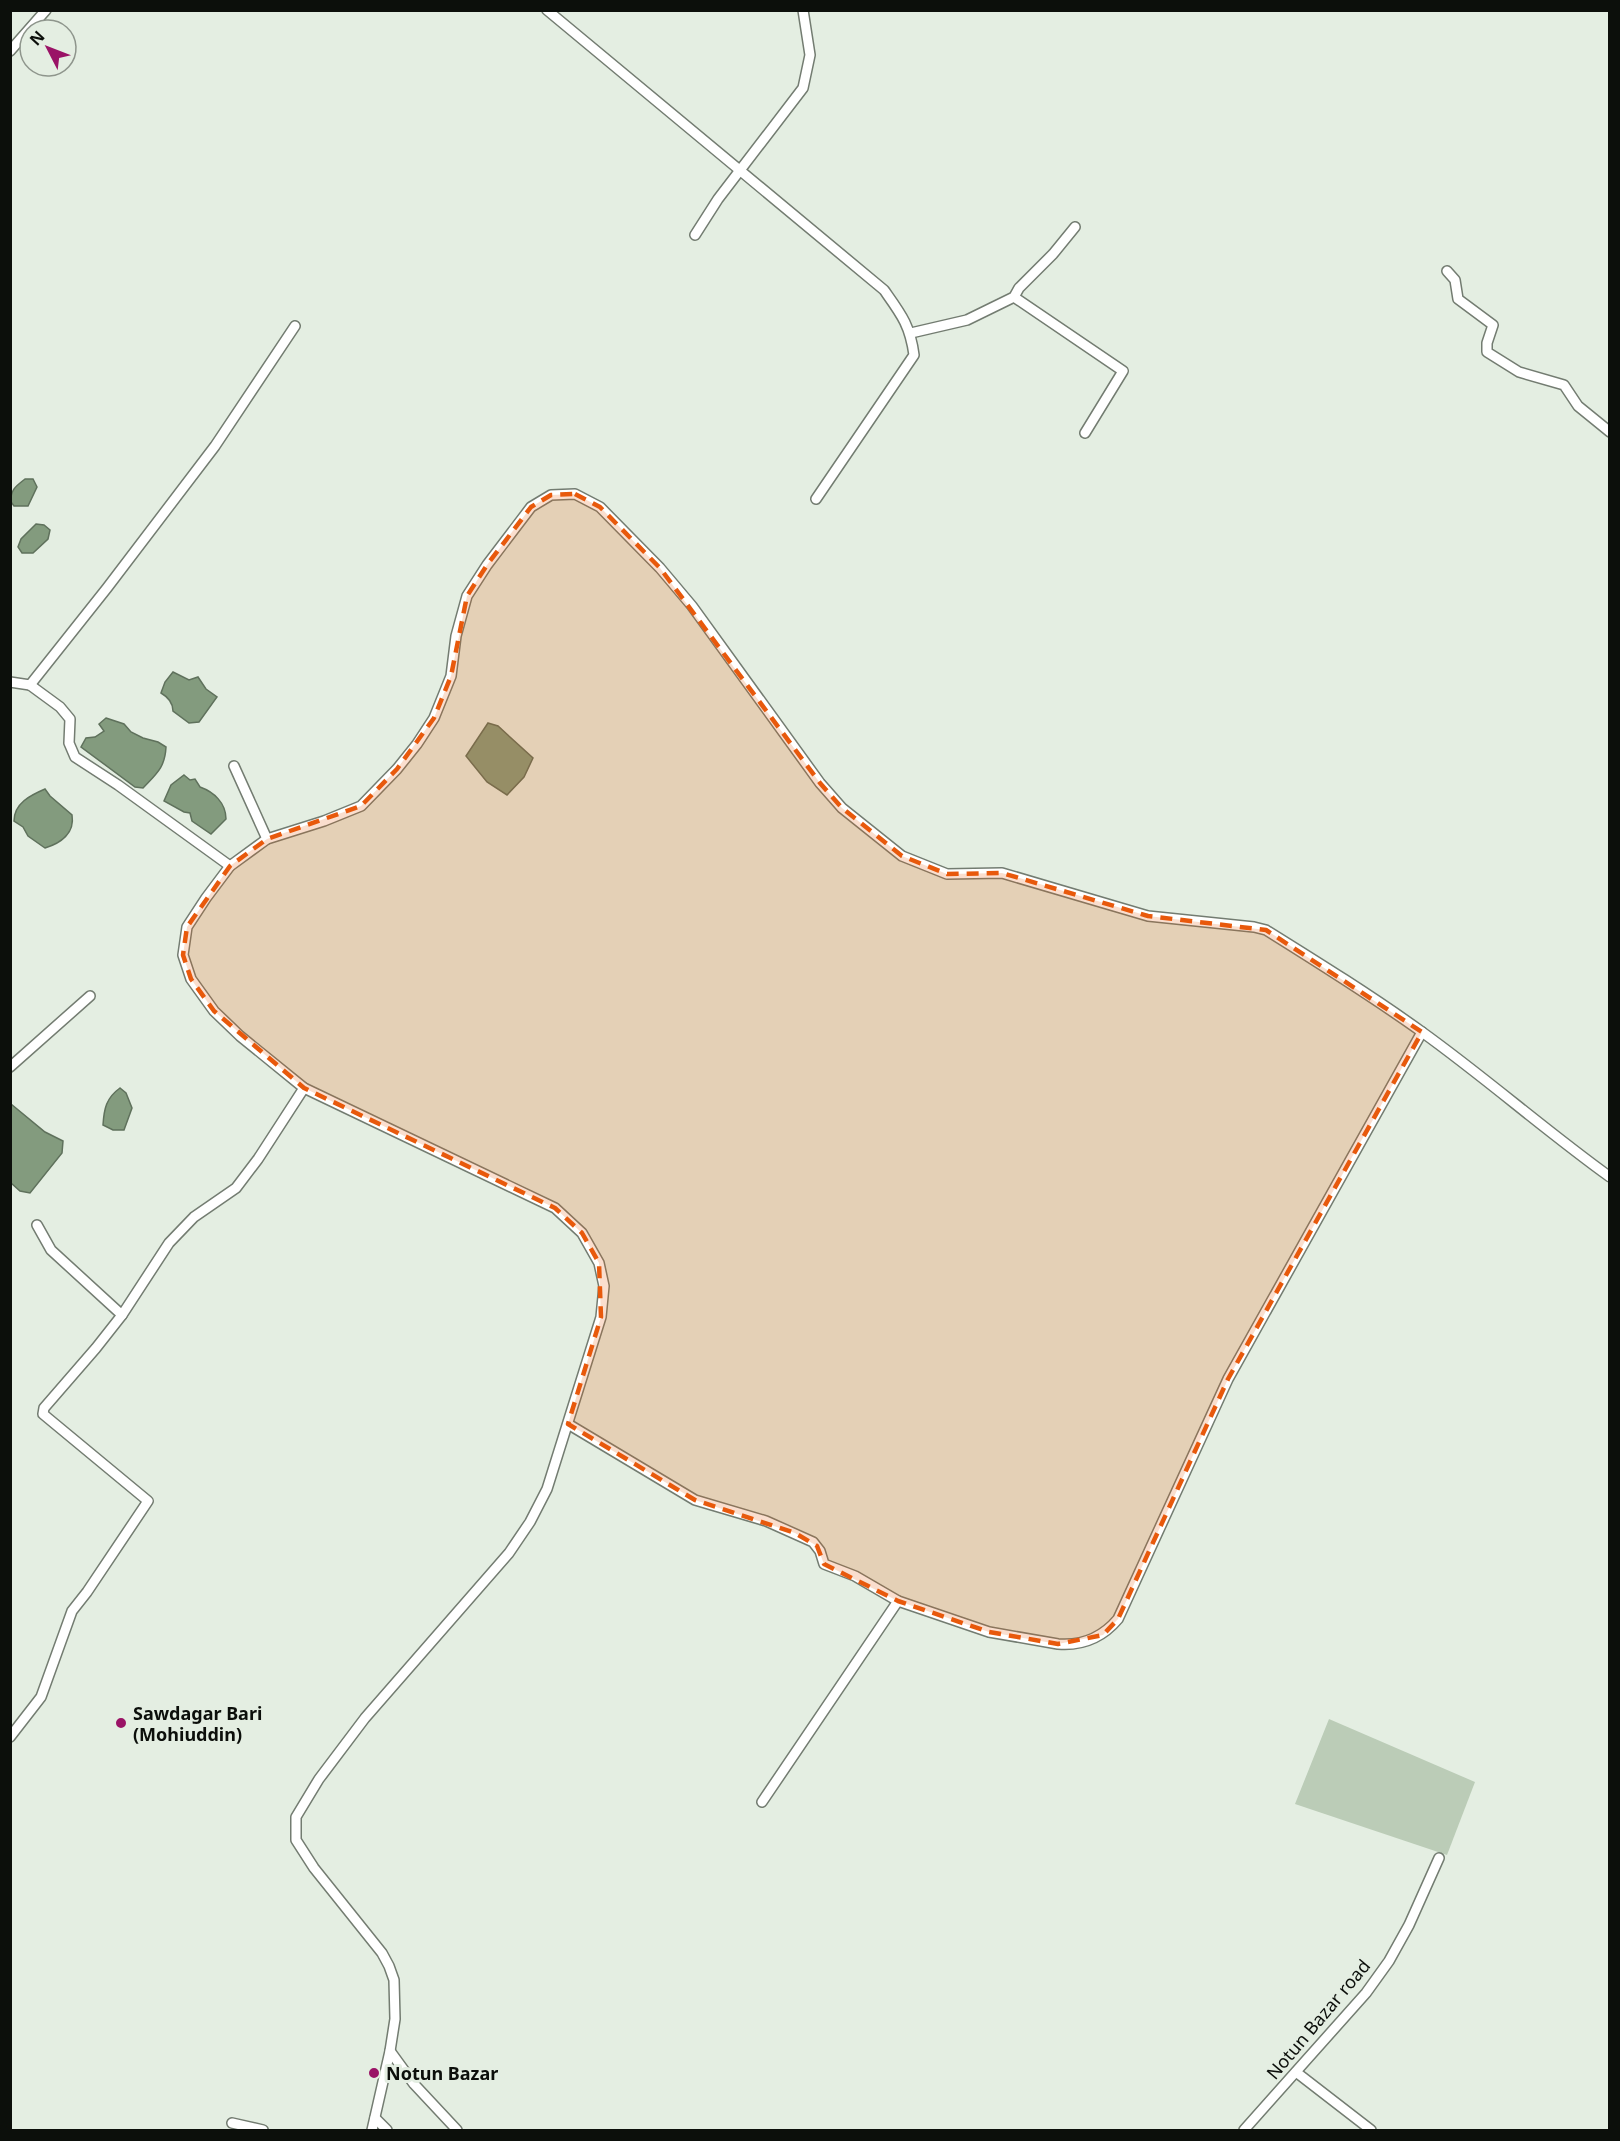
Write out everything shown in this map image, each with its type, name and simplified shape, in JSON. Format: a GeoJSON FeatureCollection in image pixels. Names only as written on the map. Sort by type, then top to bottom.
{"type":"FeatureCollection","features":[{"type":"Feature","properties":{"kind":"street"},"geometry":{"type":"LineString","coordinates":[[10,51],[46,10]]}},
{"type":"Feature","properties":{"kind":"street"},"geometry":{"type":"LineString","coordinates":[[547,10],[884,290],[904,317],[911,333],[914,355],[816,499]]}},
{"type":"Feature","properties":{"kind":"street"},"geometry":{"type":"LineString","coordinates":[[695,235],[740,170],[803,88],[810,55],[803,10]]}},
{"type":"Feature","properties":{"kind":"street"},"geometry":{"type":"LineString","coordinates":[[911,333],[967,320],[1014,297],[1019,288],[1053,254],[1075,227]]}},
{"type":"Feature","properties":{"kind":"street"},"geometry":{"type":"LineString","coordinates":[[1447,271],[1455,280],[1458,299],[1493,325],[1487,343],[1487,352],[1519,372],[1564,385],[1578,406],[1610,432]]}},
{"type":"Feature","properties":{"kind":"street"},"geometry":{"type":"LineString","coordinates":[[1014,297],[1123,371],[1085,433]]}},
{"type":"Feature","properties":{"kind":"street"},"geometry":{"type":"LineString","coordinates":[[30,685],[215,446],[295,326]]}},
{"type":"Feature","properties":{"kind":"street"},"geometry":{"type":"LineString","coordinates":[[372,2130],[395,2019],[394,1980],[389,1966],[357,1921],[314,1869],[296,1840],[296,1817],[319,1779],[365,1718],[509,1553],[530,1522],[547,1489],[568,1424],[601,1317],[604,1286],[599,1263],[582,1233],[555,1208],[304,1088],[240,1036],[214,1011],[191,979],[183,955],[188,927],[230,866],[267,838],[361,806],[397,769],[417,744],[434,718],[451,676],[456,636],[467,596],[487,565],[531,507],[551,495],[575,494],[600,507],[660,568],[692,606],[820,783],[842,808],[902,855],[947,874],[1002,873],[1148,916],[1266,930],[1422,1032],[1610,1177]]}},
{"type":"Feature","properties":{"kind":"street"},"geometry":{"type":"LineString","coordinates":[[10,682],[30,685],[60,707],[70,719],[69,743],[75,757],[118,785],[230,866]]}},
{"type":"Feature","properties":{"kind":"street"},"geometry":{"type":"LineString","coordinates":[[234,766],[267,838]]}},
{"type":"Feature","properties":{"kind":"street"},"geometry":{"type":"LineString","coordinates":[[10,1067],[90,996]]}},
{"type":"Feature","properties":{"kind":"street"},"geometry":{"type":"LineString","coordinates":[[568,1424],[695,1500],[766,1521],[813,1542],[820,1551],[824,1564],[855,1576],[898,1601],[989,1632],[1058,1644],[1070,1645],[1103,1635],[1122,1609],[1228,1379],[1422,1032]]}},
{"type":"Feature","properties":{"kind":"street"},"geometry":{"type":"LineString","coordinates":[[10,1737],[41,1697],[72,1611],[148,1500],[43,1414],[44,1408],[122,1315],[169,1243],[194,1217],[236,1188],[258,1159],[304,1088]]}},
{"type":"Feature","properties":{"kind":"street"},"geometry":{"type":"LineString","coordinates":[[37,1225],[51,1251],[122,1315]]}},
{"type":"Feature","properties":{"kind":"street"},"geometry":{"type":"LineString","coordinates":[[762,1802],[898,1601]]}},
{"type":"Feature","properties":{"kind":"street","name":"Notun Bazar road"},"geometry":{"type":"LineString","coordinates":[[1245,2130],[1366,1993],[1389,1962],[1409,1925],[1439,1858]]}},
{"type":"Feature","properties":{"kind":"street"},"geometry":{"type":"LineString","coordinates":[[390,2051],[451,2129]]}},
{"type":"Feature","properties":{"kind":"street"},"geometry":{"type":"LineString","coordinates":[[1296,2072],[1371,2130]]}},
{"type":"Feature","properties":{"kind":"street"},"geometry":{"type":"LineString","coordinates":[[375,2118],[387,2130]]}},
{"type":"Feature","properties":{"kind":"street"},"geometry":{"type":"LineString","coordinates":[[232,2123],[262,2130]]}},
{"type":"Feature","properties":{"kind":"highlighted area"},"geometry":{"type":"Polygon","coordinates":[[[575,494],[600,507],[660,568],[820,783],[842,808],[902,856],[947,874],[1002,873],[1148,916],[1266,930],[1422,1032],[1228,1379],[1118,1619],[1103,1635],[1058,1644],[989,1632],[898,1601],[824,1564],[817,1546],[795,1533],[695,1500],[568,1424],[601,1317],[599,1263],[582,1233],[555,1208],[304,1088],[214,1011],[191,979],[183,955],[187,927],[230,866],[267,839],[361,806],[397,769],[434,718],[451,676],[467,596],[487,565],[531,507],[551,495],[575,494]]]}},
{"type":"Feature","properties":{"kind":"shaded area"},"geometry":{"type":"Polygon","coordinates":[[[25,479],[33,479],[37,487],[28,506],[14,506],[11,502],[13,491],[25,479]]]}},
{"type":"Feature","properties":{"kind":"shaded area"},"geometry":{"type":"Polygon","coordinates":[[[36,524],[44,525],[50,530],[48,539],[33,553],[22,553],[18,547],[21,539],[36,524]]]}},
{"type":"Feature","properties":{"kind":"shaded area"},"geometry":{"type":"Polygon","coordinates":[[[173,672],[189,680],[198,677],[206,689],[217,697],[199,722],[189,723],[173,711],[170,700],[161,693],[165,682],[173,672]]]}},
{"type":"Feature","properties":{"kind":"shaded area"},"geometry":{"type":"Polygon","coordinates":[[[106,718],[124,724],[131,732],[166,747],[162,766],[143,788],[135,787],[81,747],[86,738],[95,737],[104,731],[99,724],[106,718]]]}},
{"type":"Feature","properties":{"kind":"shaded area"},"geometry":{"type":"Polygon","coordinates":[[[488,723],[498,726],[533,758],[524,777],[507,795],[487,782],[466,756],[488,723]]]}},
{"type":"Feature","properties":{"kind":"shaded area"},"geometry":{"type":"Polygon","coordinates":[[[184,775],[190,780],[195,779],[200,787],[218,799],[224,808],[226,819],[211,834],[192,821],[190,813],[164,801],[171,785],[184,775]]]}},
{"type":"Feature","properties":{"kind":"shaded area"},"geometry":{"type":"Polygon","coordinates":[[[45,789],[72,815],[72,821],[66,836],[45,848],[28,836],[23,827],[14,821],[20,805],[29,797],[45,789]]]}},
{"type":"Feature","properties":{"kind":"shaded area"},"geometry":{"type":"Polygon","coordinates":[[[120,1088],[126,1093],[132,1108],[124,1130],[113,1130],[103,1125],[104,1114],[109,1100],[120,1088]]]}},
{"type":"Feature","properties":{"kind":"shaded area"},"geometry":{"type":"Polygon","coordinates":[[[11,1104],[45,1132],[63,1141],[62,1153],[30,1193],[20,1191],[11,1183],[11,1104]]]}},
{"type":"Feature","properties":{"kind":"shaded area"},"geometry":{"type":"Polygon","coordinates":[[[1329,1719],[1475,1782],[1447,1855],[1295,1804],[1329,1719]]]}},
{"type":"Feature","properties":{"kind":"place","name":"Sawdagar Bari (Mohiuddin)"},"geometry":{"type":"Point","coordinates":[121,1723]}},
{"type":"Feature","properties":{"kind":"place","name":"Notun Bazar"},"geometry":{"type":"Point","coordinates":[374,2073]}}]}
